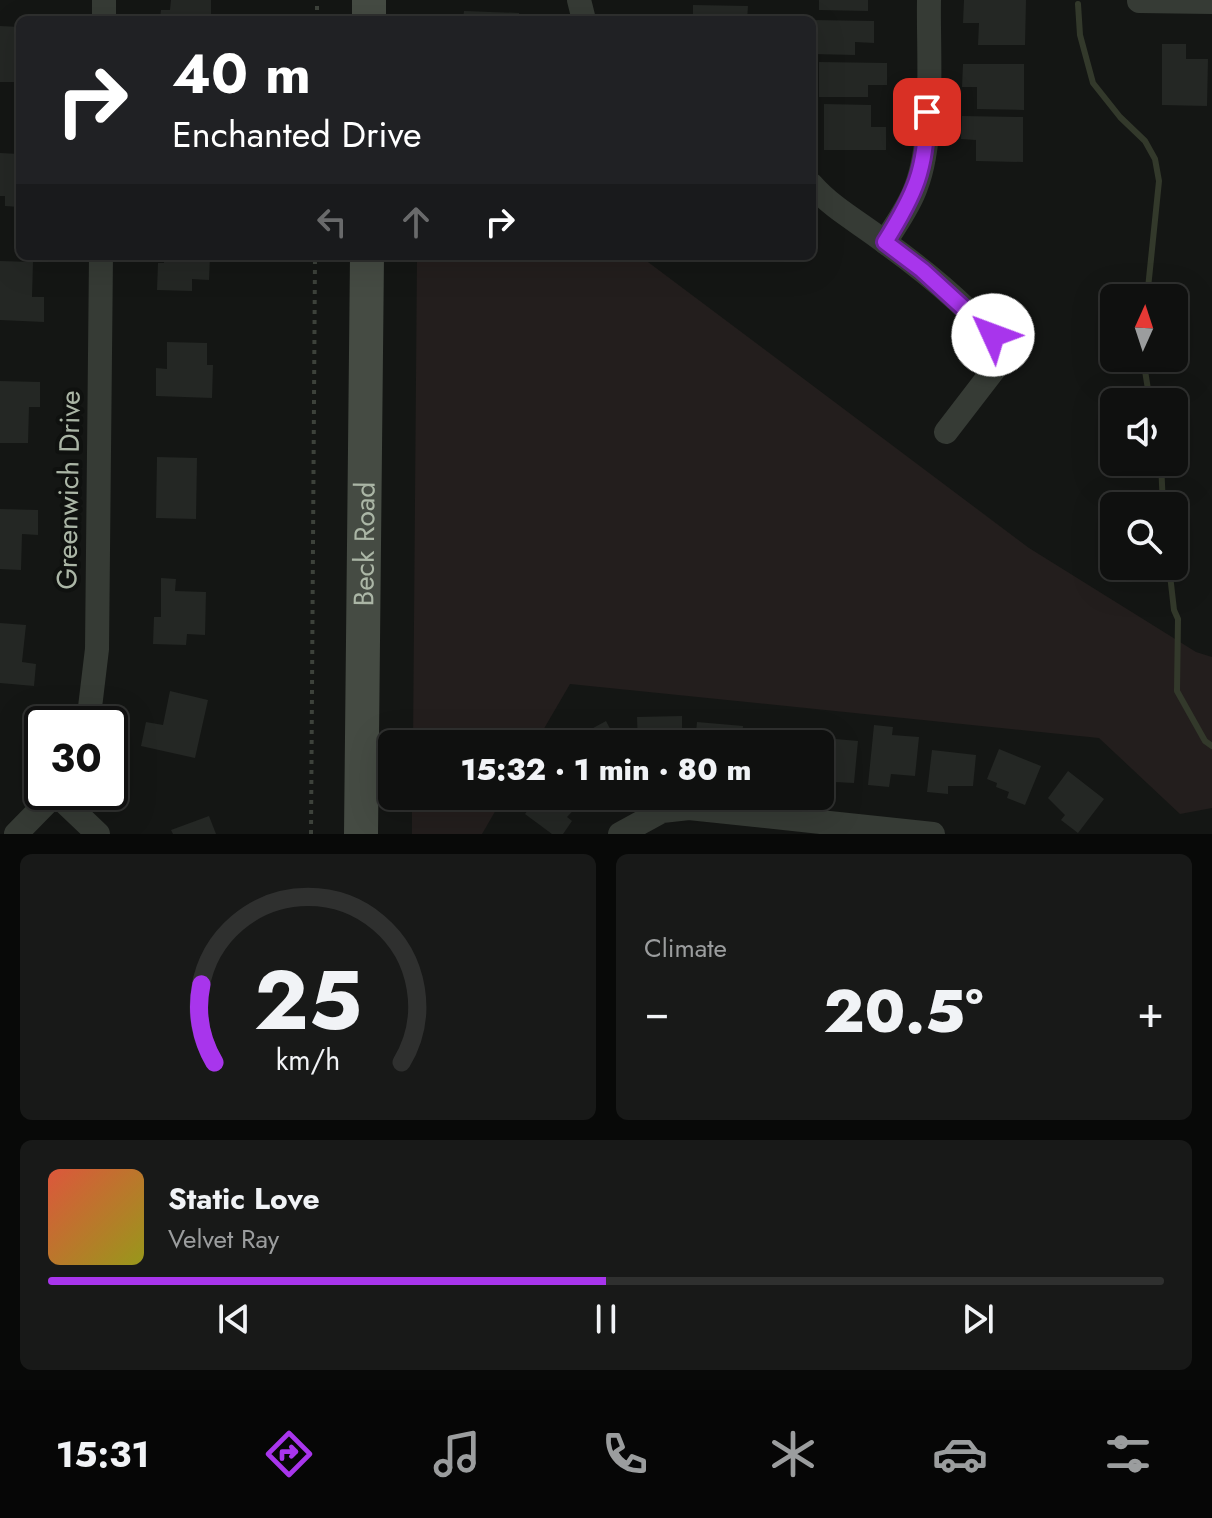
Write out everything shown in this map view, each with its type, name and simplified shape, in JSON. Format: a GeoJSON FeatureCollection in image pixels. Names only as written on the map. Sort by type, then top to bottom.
{"type":"FeatureCollection","features":[{"type":"Feature","properties":{"kind":"main road","name":"Beck Road"},"geometry":{"type":"LineString","coordinates":[[361,834],[367,260]]}},
{"type":"Feature","properties":{"kind":"street"},"geometry":{"type":"LineString","coordinates":[[885,242],[915,189],[922,169],[926,140],[929,0]]}},
{"type":"Feature","properties":{"kind":"street"},"geometry":{"type":"LineString","coordinates":[[1139,1],[1212,2]]}},
{"type":"Feature","properties":{"kind":"street"},"geometry":{"type":"LineString","coordinates":[[816,188],[922,270],[993,335],[1006,353]]}},
{"type":"Feature","properties":{"kind":"street","name":"Greenwich Drive"},"geometry":{"type":"LineString","coordinates":[[92,706],[97,649],[101,260]]}},
{"type":"Feature","properties":{"kind":"street"},"geometry":{"type":"LineString","coordinates":[[946,432],[1022,333]]}},
{"type":"Feature","properties":{"kind":"street"},"geometry":{"type":"LineString","coordinates":[[620,834],[662,811],[689,808],[933,834]]}},
{"type":"Feature","properties":{"kind":"street"},"geometry":{"type":"LineString","coordinates":[[16,834],[39,810]]}},
{"type":"Feature","properties":{"kind":"street"},"geometry":{"type":"LineString","coordinates":[[73,810],[98,834]]}},
{"type":"Feature","properties":{"kind":"path"},"geometry":{"type":"LineString","coordinates":[[311,834],[315,260]]}},
{"type":"Feature","properties":{"kind":"shaded area"},"geometry":{"type":"Polygon","coordinates":[[[417,260],[645,260],[1029,548],[1196,652],[1212,657],[1212,808],[1180,814],[1099,738],[570,684],[543,730],[413,730],[417,260]]]}},
{"type":"Feature","properties":{"kind":"shaded area"},"geometry":{"type":"Polygon","coordinates":[[[412,810],[496,810],[482,834],[412,834],[412,810]]]}},
{"type":"Feature","properties":{"kind":"building"},"geometry":{"type":"Polygon","coordinates":[[[171,0],[211,0],[211,16],[160,16],[161,10],[170,10],[171,0]]]}},
{"type":"Feature","properties":{"kind":"building"},"geometry":{"type":"Polygon","coordinates":[[[819,0],[868,0],[868,11],[819,10],[819,0]]]}},
{"type":"Feature","properties":{"kind":"building"},"geometry":{"type":"Polygon","coordinates":[[[964,0],[1026,0],[1025,45],[978,45],[979,23],[963,23],[964,0]]]}},
{"type":"Feature","properties":{"kind":"building"},"geometry":{"type":"Polygon","coordinates":[[[693,5],[748,6],[747,16],[693,16],[693,5]]]}},
{"type":"Feature","properties":{"kind":"building"},"geometry":{"type":"Polygon","coordinates":[[[464,11],[519,13],[519,16],[463,16],[464,11]]]}},
{"type":"Feature","properties":{"kind":"building"},"geometry":{"type":"Polygon","coordinates":[[[816,20],[874,21],[874,43],[855,42],[855,55],[816,54],[816,20]]]}},
{"type":"Feature","properties":{"kind":"building"},"geometry":{"type":"Polygon","coordinates":[[[0,26],[16,27],[16,82],[0,82],[0,26]]]}},
{"type":"Feature","properties":{"kind":"building"},"geometry":{"type":"Polygon","coordinates":[[[1162,44],[1186,44],[1186,59],[1208,59],[1207,106],[1162,105],[1162,44]]]}},
{"type":"Feature","properties":{"kind":"building"},"geometry":{"type":"Polygon","coordinates":[[[819,62],[887,63],[887,85],[868,85],[868,97],[819,97],[819,62]]]}},
{"type":"Feature","properties":{"kind":"building"},"geometry":{"type":"Polygon","coordinates":[[[963,64],[1024,64],[1024,110],[977,109],[977,87],[962,87],[963,64]]]}},
{"type":"Feature","properties":{"kind":"building"},"geometry":{"type":"Polygon","coordinates":[[[824,104],[871,105],[871,127],[886,127],[886,150],[824,150],[824,104]]]}},
{"type":"Feature","properties":{"kind":"building"},"geometry":{"type":"Polygon","coordinates":[[[962,116],[1023,117],[1023,162],[976,161],[976,140],[961,139],[962,116]]]}},
{"type":"Feature","properties":{"kind":"building"},"geometry":{"type":"Polygon","coordinates":[[[0,153],[16,154],[16,207],[5,206],[5,196],[0,196],[0,153]]]}},
{"type":"Feature","properties":{"kind":"building"},"geometry":{"type":"Polygon","coordinates":[[[164,260],[210,260],[209,280],[192,279],[192,291],[157,290],[158,263],[164,263],[164,260]]]}},
{"type":"Feature","properties":{"kind":"building"},"geometry":{"type":"Polygon","coordinates":[[[0,261],[33,262],[32,297],[44,297],[44,322],[0,320],[0,261]]]}},
{"type":"Feature","properties":{"kind":"building"},"geometry":{"type":"Polygon","coordinates":[[[167,342],[207,343],[207,365],[213,365],[212,398],[156,396],[156,368],[167,369],[167,342]]]}},
{"type":"Feature","properties":{"kind":"building"},"geometry":{"type":"Polygon","coordinates":[[[0,381],[40,382],[40,407],[29,407],[28,443],[0,443],[0,381]]]}},
{"type":"Feature","properties":{"kind":"building"},"geometry":{"type":"Polygon","coordinates":[[[157,457],[197,458],[196,519],[156,518],[157,457]]]}},
{"type":"Feature","properties":{"kind":"building"},"geometry":{"type":"Polygon","coordinates":[[[0,509],[38,510],[38,535],[22,534],[21,570],[0,569],[0,509]]]}},
{"type":"Feature","properties":{"kind":"building"},"geometry":{"type":"Polygon","coordinates":[[[161,578],[176,579],[175,591],[206,592],[205,635],[187,634],[186,645],[153,644],[154,617],[161,617],[161,578]]]}},
{"type":"Feature","properties":{"kind":"building"},"geometry":{"type":"Polygon","coordinates":[[[0,623],[26,625],[22,662],[36,664],[34,686],[0,683],[0,623]]]}},
{"type":"Feature","properties":{"kind":"building"},"geometry":{"type":"Polygon","coordinates":[[[170,691],[208,700],[195,758],[141,746],[146,722],[163,725],[170,691]]]}},
{"type":"Feature","properties":{"kind":"building"},"geometry":{"type":"Polygon","coordinates":[[[682,716],[682,730],[637,730],[637,717],[682,716]]]}},
{"type":"Feature","properties":{"kind":"building"},"geometry":{"type":"Polygon","coordinates":[[[606,721],[611,730],[590,730],[606,721]]]}},
{"type":"Feature","properties":{"kind":"building"},"geometry":{"type":"Polygon","coordinates":[[[697,722],[743,726],[743,730],[696,730],[697,722]]]}},
{"type":"Feature","properties":{"kind":"building"},"geometry":{"type":"Polygon","coordinates":[[[874,725],[893,727],[892,735],[919,737],[915,776],[891,774],[889,787],[868,785],[874,725]]]}},
{"type":"Feature","properties":{"kind":"building"},"geometry":{"type":"Polygon","coordinates":[[[834,739],[858,741],[854,783],[834,782],[834,739]]]}},
{"type":"Feature","properties":{"kind":"building"},"geometry":{"type":"Polygon","coordinates":[[[999,749],[1041,766],[1025,805],[1007,798],[1009,792],[987,779],[999,749]]]}},
{"type":"Feature","properties":{"kind":"building"},"geometry":{"type":"Polygon","coordinates":[[[932,750],[976,755],[973,786],[948,786],[948,794],[927,792],[932,750]]]}},
{"type":"Feature","properties":{"kind":"building"},"geometry":{"type":"Polygon","coordinates":[[[1068,771],[1104,799],[1078,833],[1061,820],[1065,815],[1048,798],[1068,771]]]}},
{"type":"Feature","properties":{"kind":"building"},"geometry":{"type":"Polygon","coordinates":[[[528,810],[574,810],[567,817],[572,821],[563,834],[552,834],[525,814],[528,810]]]}},
{"type":"Feature","properties":{"kind":"building"},"geometry":{"type":"Polygon","coordinates":[[[209,816],[216,834],[173,834],[171,830],[209,816]]]}},
{"type":"Feature","properties":{"kind":"waterway"},"geometry":{"type":"LineString","coordinates":[[1078,4],[1080,35],[1093,83],[1120,117],[1145,141],[1155,159],[1159,181],[1148,284]]}},
{"type":"Feature","properties":{"kind":"waterway"},"geometry":{"type":"LineString","coordinates":[[1145,372],[1148,388]]}},
{"type":"Feature","properties":{"kind":"waterway"},"geometry":{"type":"LineString","coordinates":[[1162,476],[1162,492]]}},
{"type":"Feature","properties":{"kind":"waterway"},"geometry":{"type":"LineString","coordinates":[[1171,580],[1178,619],[1177,691],[1205,741],[1212,746]]}},
{"type":"Feature","properties":{"kind":"route"},"geometry":{"type":"LineString","coordinates":[[927,112],[922,169],[904,211],[885,242],[922,270],[993,335]]}}]}
